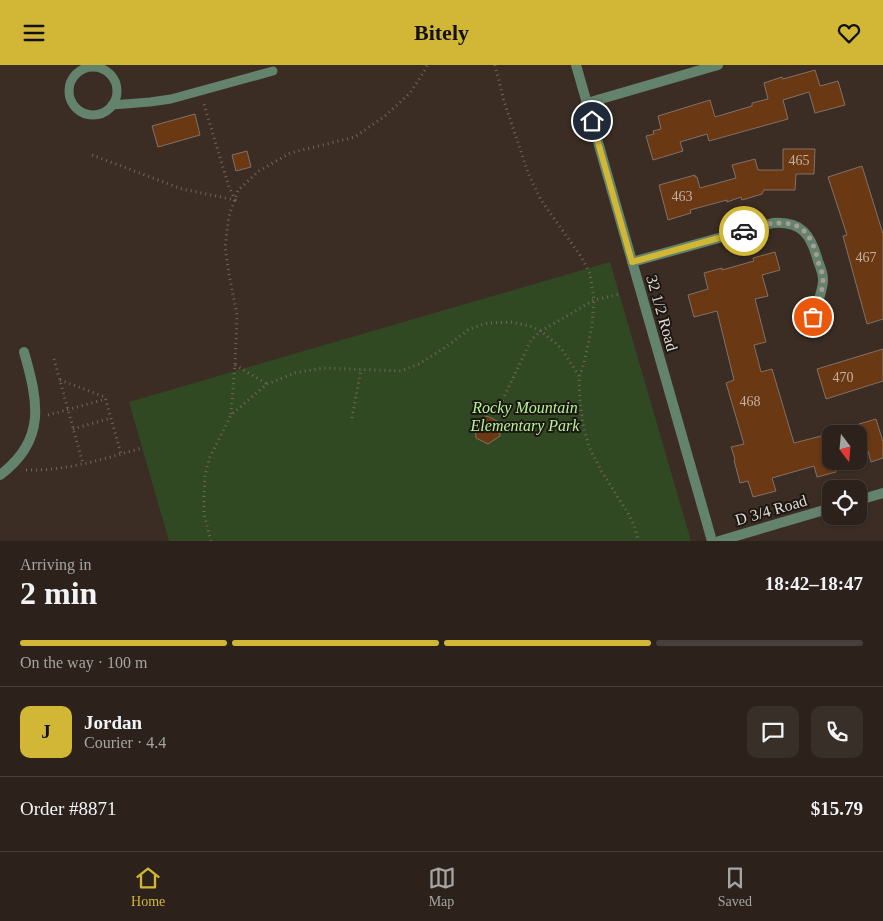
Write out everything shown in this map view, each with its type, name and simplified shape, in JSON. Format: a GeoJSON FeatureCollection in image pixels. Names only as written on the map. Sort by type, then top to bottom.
{"type":"FeatureCollection","features":[{"type":"Feature","properties":{"kind":"street","name":"32 1/2 Road"},"geometry":{"type":"LineString","coordinates":[[576,65],[712,541]]}},
{"type":"Feature","properties":{"kind":"street"},"geometry":{"type":"LineString","coordinates":[[587,103],[718,65]]}},
{"type":"Feature","properties":{"kind":"street"},"geometry":{"type":"LineString","coordinates":[[632,262],[773,223],[790,224],[806,233],[811,240],[824,281],[813,317]]}},
{"type":"Feature","properties":{"kind":"street"},"geometry":{"type":"LineString","coordinates":[[0,475],[10,468],[22,455],[31,438],[34,425],[34,395],[24,352]]}},
{"type":"Feature","properties":{"kind":"street"},"geometry":{"type":"LineString","coordinates":[[867,498],[883,493]]}},
{"type":"Feature","properties":{"kind":"street","name":"D 3/4 Road"},"geometry":{"type":"LineString","coordinates":[[719,541],[822,511]]}},
{"type":"Feature","properties":{"kind":"lane"},"geometry":{"type":"LineString","coordinates":[[83,67],[100,68],[112,76],[116,83],[117,91],[116,99],[112,105],[107,110],[93,115],[80,110],[74,105],[71,99],[70,85],[73,78],[83,67]]}},
{"type":"Feature","properties":{"kind":"lane"},"geometry":{"type":"LineString","coordinates":[[112,105],[171,99],[273,71]]}},
{"type":"Feature","properties":{"kind":"path"},"geometry":{"type":"LineString","coordinates":[[211,541],[204,514],[205,475],[210,457],[231,415],[238,315],[225,247],[229,215],[238,190],[259,171],[290,153],[354,137],[385,116],[410,93],[427,65]]}},
{"type":"Feature","properties":{"kind":"path"},"geometry":{"type":"LineString","coordinates":[[495,65],[504,101],[528,173],[541,200],[582,258],[590,274],[594,300],[592,326],[579,377],[583,424],[589,447],[602,473],[628,513],[635,528],[638,541]]}},
{"type":"Feature","properties":{"kind":"path"},"geometry":{"type":"LineString","coordinates":[[200,91],[229,187],[235,200]]}},
{"type":"Feature","properties":{"kind":"path"},"geometry":{"type":"LineString","coordinates":[[92,155],[182,189],[235,200]]}},
{"type":"Feature","properties":{"kind":"path"},"geometry":{"type":"LineString","coordinates":[[496,414],[531,340],[541,331],[594,300],[620,294]]}},
{"type":"Feature","properties":{"kind":"path"},"geometry":{"type":"LineString","coordinates":[[231,415],[267,384],[295,373],[323,368],[401,371],[419,364],[446,347],[469,329],[488,323],[512,322],[530,326],[541,331],[561,348],[579,377]]}},
{"type":"Feature","properties":{"kind":"path"},"geometry":{"type":"LineString","coordinates":[[54,359],[83,465]]}},
{"type":"Feature","properties":{"kind":"path"},"geometry":{"type":"LineString","coordinates":[[235,365],[267,384]]}},
{"type":"Feature","properties":{"kind":"path"},"geometry":{"type":"LineString","coordinates":[[352,418],[361,369]]}},
{"type":"Feature","properties":{"kind":"path"},"geometry":{"type":"LineString","coordinates":[[60,380],[105,397],[121,454]]}},
{"type":"Feature","properties":{"kind":"path"},"geometry":{"type":"LineString","coordinates":[[45,415],[106,399]]}},
{"type":"Feature","properties":{"kind":"path"},"geometry":{"type":"LineString","coordinates":[[73,429],[111,418]]}},
{"type":"Feature","properties":{"kind":"path"},"geometry":{"type":"LineString","coordinates":[[22,469],[61,469],[83,465],[142,448]]}},
{"type":"Feature","properties":{"kind":"green space","name":"Rocky Mountain Elementary Park"},"geometry":{"type":"Polygon","coordinates":[[[610,262],[691,541],[169,541],[129,402],[610,262]]]}},
{"type":"Feature","properties":{"kind":"building"},"geometry":{"type":"Polygon","coordinates":[[[815,70],[820,86],[838,81],[845,105],[815,113],[809,92],[783,100],[788,119],[709,141],[707,134],[680,142],[683,151],[653,160],[646,136],[654,134],[653,131],[661,129],[658,116],[710,100],[715,117],[768,99],[764,83],[815,70]]]}},
{"type":"Feature","properties":{"kind":"building"},"geometry":{"type":"Polygon","coordinates":[[[195,114],[200,135],[158,147],[152,126],[195,114]]]}},
{"type":"Feature","properties":{"kind":"building"},"geometry":{"type":"Polygon","coordinates":[[[783,149],[815,149],[814,174],[796,174],[795,190],[764,190],[762,194],[742,200],[741,197],[727,202],[727,200],[690,210],[691,213],[668,220],[659,185],[695,175],[700,188],[736,178],[732,165],[755,159],[758,170],[783,170],[783,149]]]}},
{"type":"Feature","properties":{"kind":"building"},"geometry":{"type":"Polygon","coordinates":[[[247,151],[251,167],[236,171],[232,155],[247,151]]]}},
{"type":"Feature","properties":{"kind":"building"},"geometry":{"type":"Polygon","coordinates":[[[862,166],[883,234],[883,319],[867,324],[843,236],[847,235],[828,177],[862,166]]]}},
{"type":"Feature","properties":{"kind":"building"},"geometry":{"type":"Polygon","coordinates":[[[775,252],[780,270],[762,275],[768,296],[755,299],[766,342],[754,345],[761,372],[772,369],[794,443],[822,436],[822,470],[835,470],[836,472],[817,477],[814,466],[772,478],[776,491],[753,497],[748,481],[740,483],[731,447],[744,444],[726,383],[734,380],[717,311],[694,317],[688,295],[708,289],[704,273],[754,261],[753,258],[775,252]]]}},
{"type":"Feature","properties":{"kind":"building"},"geometry":{"type":"Polygon","coordinates":[[[883,349],[883,381],[826,399],[817,369],[883,349]]]}},
{"type":"Feature","properties":{"kind":"building"},"geometry":{"type":"Polygon","coordinates":[[[487,416],[499,422],[500,436],[488,444],[476,438],[475,424],[487,416]]]}},
{"type":"Feature","properties":{"kind":"building"},"geometry":{"type":"Polygon","coordinates":[[[876,419],[883,442],[883,458],[871,462],[868,451],[868,425],[859,424],[876,419]]]}},
{"type":"Feature","properties":{"kind":"way so far"},"geometry":{"type":"LineString","coordinates":[[744,231],[773,223],[782,223],[798,227],[806,233],[815,248],[824,281],[813,317]]}},
{"type":"Feature","properties":{"kind":"route"},"geometry":{"type":"LineString","coordinates":[[592,121],[632,262],[744,231]]}}]}
